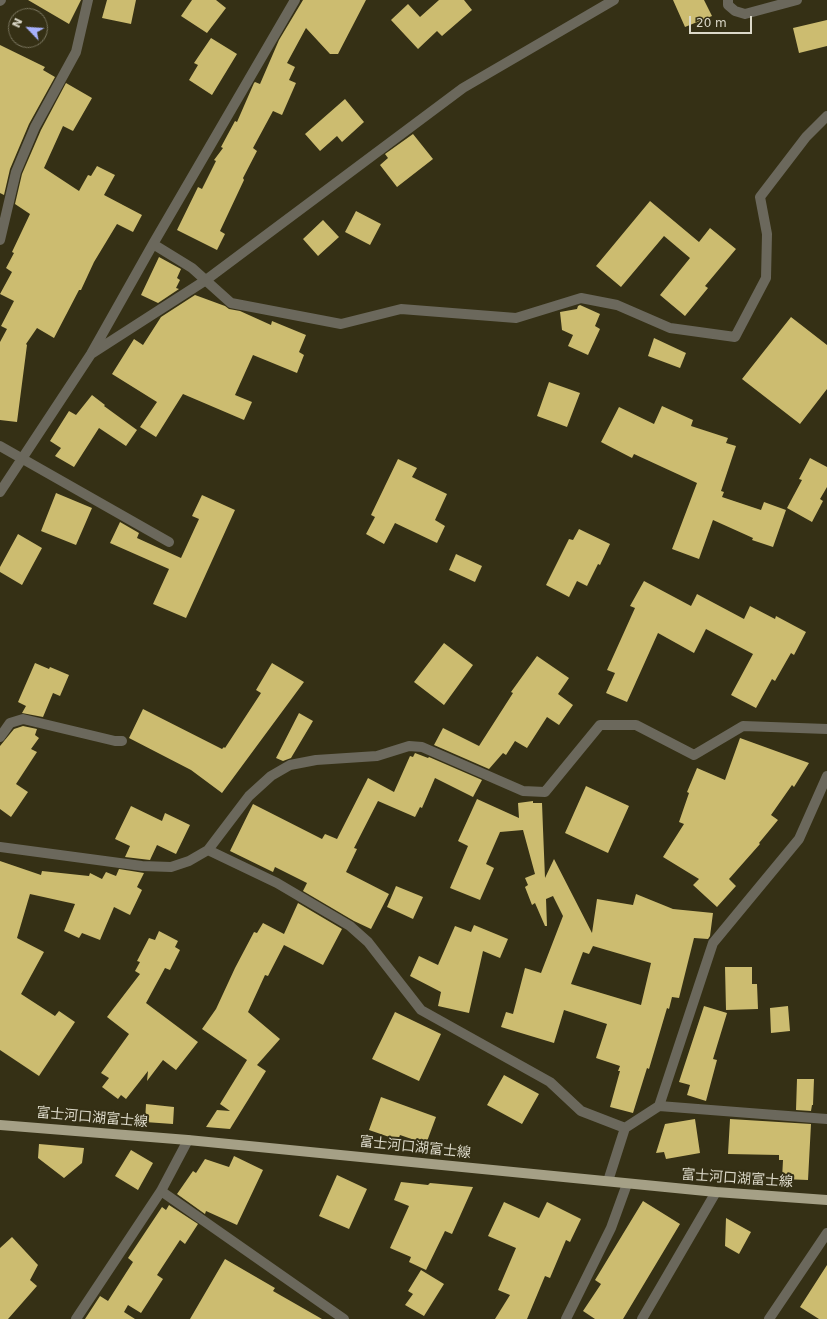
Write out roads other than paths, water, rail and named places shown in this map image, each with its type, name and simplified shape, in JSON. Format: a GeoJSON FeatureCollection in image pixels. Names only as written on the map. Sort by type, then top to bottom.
{"type":"FeatureCollection","features":[{"type":"Feature","properties":{"kind":"main road","name":"富士河口湖富士線"},"geometry":{"type":"LineString","coordinates":[[0,1124],[188,1140],[627,1184],[827,1200]]}},
{"type":"Feature","properties":{"kind":"street"},"geometry":{"type":"LineString","coordinates":[[0,240],[16,172],[35,126],[76,52],[88,0]]}},
{"type":"Feature","properties":{"kind":"street"},"geometry":{"type":"LineString","coordinates":[[91,354],[206,280],[463,88],[614,0]]}},
{"type":"Feature","properties":{"kind":"street"},"geometry":{"type":"LineString","coordinates":[[728,0],[728,5],[736,12],[745,14],[797,0]]}},
{"type":"Feature","properties":{"kind":"street"},"geometry":{"type":"LineString","coordinates":[[0,492],[91,354],[293,1]]}},
{"type":"Feature","properties":{"kind":"street"},"geometry":{"type":"LineString","coordinates":[[153,244],[192,268],[231,303],[341,324],[402,308],[516,318],[581,298],[617,305],[670,328],[735,336],[766,278],[767,234],[760,197],[806,137],[827,116]]}},
{"type":"Feature","properties":{"kind":"street"},"geometry":{"type":"LineString","coordinates":[[0,446],[169,542]]}},
{"type":"Feature","properties":{"kind":"street"},"geometry":{"type":"LineString","coordinates":[[0,737],[10,723],[23,719],[114,742],[122,741]]}},
{"type":"Feature","properties":{"kind":"street"},"geometry":{"type":"LineString","coordinates":[[0,847],[142,866],[171,867],[189,861],[208,850],[249,796],[271,776],[290,765],[316,760],[376,756],[409,746],[422,747],[523,791],[545,792],[600,725],[636,725],[694,755],[743,726],[827,729]]}},
{"type":"Feature","properties":{"kind":"street"},"geometry":{"type":"LineString","coordinates":[[659,1106],[713,943],[799,839],[827,776]]}},
{"type":"Feature","properties":{"kind":"street"},"geometry":{"type":"LineString","coordinates":[[208,850],[277,883],[350,926],[368,942],[421,1010],[550,1082],[581,1111],[625,1128]]}},
{"type":"Feature","properties":{"kind":"street"},"geometry":{"type":"LineString","coordinates":[[608,1181],[625,1128],[659,1106],[827,1119]]}},
{"type":"Feature","properties":{"kind":"street"},"geometry":{"type":"LineString","coordinates":[[76,1319],[161,1191],[188,1140]]}},
{"type":"Feature","properties":{"kind":"street"},"geometry":{"type":"LineString","coordinates":[[566,1319],[611,1228],[627,1184]]}},
{"type":"Feature","properties":{"kind":"street"},"geometry":{"type":"LineString","coordinates":[[161,1191],[344,1319]]}},
{"type":"Feature","properties":{"kind":"street"},"geometry":{"type":"LineString","coordinates":[[642,1319],[716,1192]]}},
{"type":"Feature","properties":{"kind":"street"},"geometry":{"type":"LineString","coordinates":[[769,1319],[827,1233]]}}]}
